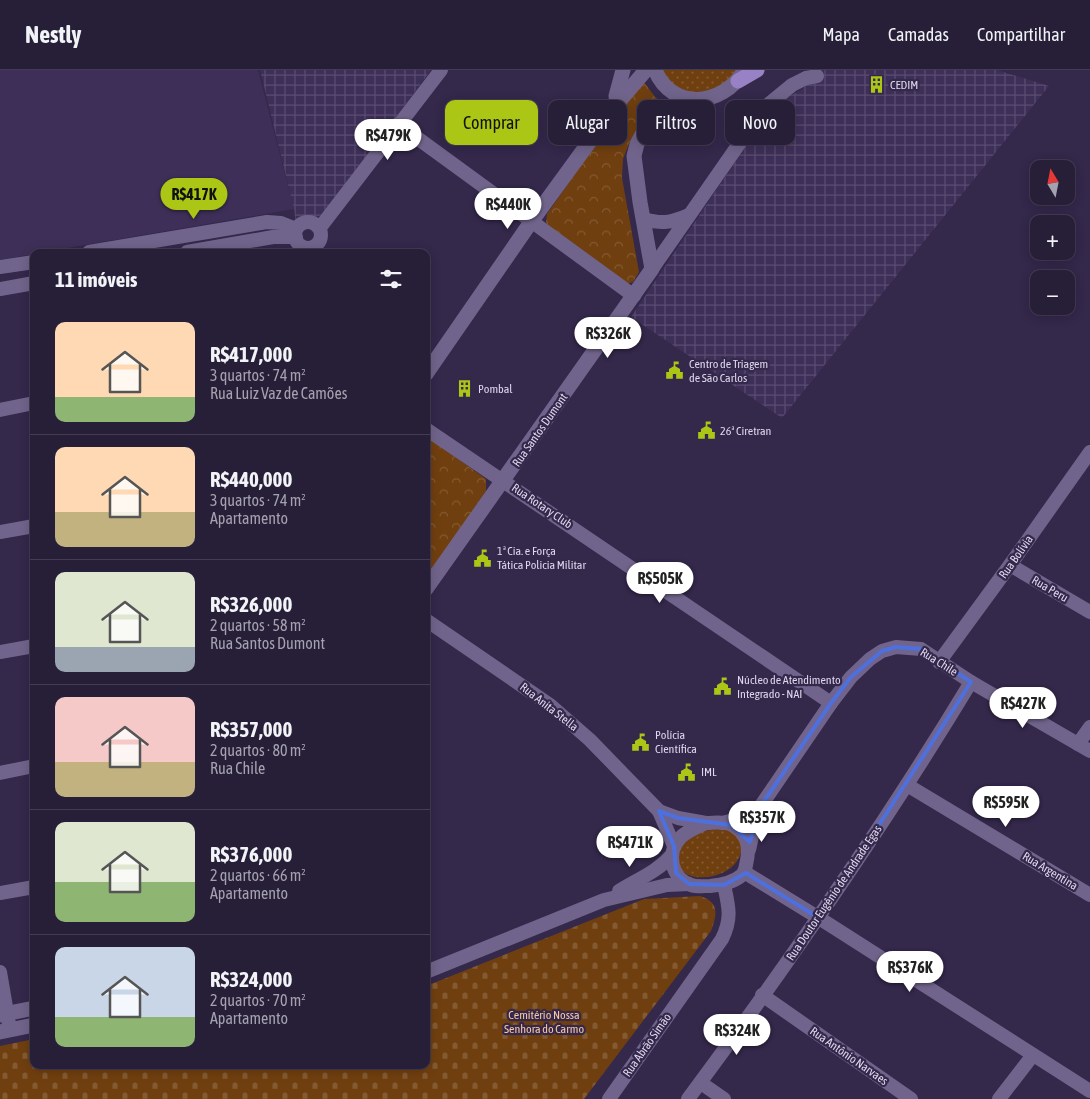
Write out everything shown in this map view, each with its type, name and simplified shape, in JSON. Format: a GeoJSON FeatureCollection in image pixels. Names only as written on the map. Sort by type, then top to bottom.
{"type":"FeatureCollection","features":[{"type":"Feature","properties":{"kind":"highway"},"geometry":{"type":"LineString","coordinates":[[741,76],[757,70]]}},
{"type":"Feature","properties":{"kind":"street"},"geometry":{"type":"LineString","coordinates":[[213,249],[296,233],[305,223],[322,225],[441,70]]}},
{"type":"Feature","properties":{"kind":"street"},"geometry":{"type":"LineString","coordinates":[[616,100],[623,70]]}},
{"type":"Feature","properties":{"kind":"street"},"geometry":{"type":"LineString","coordinates":[[620,100],[646,70]]}},
{"type":"Feature","properties":{"kind":"street"},"geometry":{"type":"LineString","coordinates":[[655,70],[667,87],[679,95],[705,100],[718,96],[728,90],[741,76]]}},
{"type":"Feature","properties":{"kind":"street","name":"Rua Santos Dumont"},"geometry":{"type":"LineString","coordinates":[[430,583],[634,296],[764,108],[792,85],[806,78],[817,76]]}},
{"type":"Feature","properties":{"kind":"street"},"geometry":{"type":"LineString","coordinates":[[652,269],[634,156],[637,144],[644,131],[653,123],[692,99]]}},
{"type":"Feature","properties":{"kind":"street"},"geometry":{"type":"LineString","coordinates":[[398,124],[634,296]]}},
{"type":"Feature","properties":{"kind":"street"},"geometry":{"type":"LineString","coordinates":[[430,368],[587,145]]}},
{"type":"Feature","properties":{"kind":"street"},"geometry":{"type":"LineString","coordinates":[[643,219],[669,223],[690,215]]}},
{"type":"Feature","properties":{"kind":"street"},"geometry":{"type":"LineString","coordinates":[[107,249],[267,222],[281,223],[296,233],[300,244],[307,249]]}},
{"type":"Feature","properties":{"kind":"street"},"geometry":{"type":"LineString","coordinates":[[309,249],[319,242],[321,234],[318,226]]}},
{"type":"Feature","properties":{"kind":"street"},"geometry":{"type":"LineString","coordinates":[[0,267],[30,263]]}},
{"type":"Feature","properties":{"kind":"street"},"geometry":{"type":"LineString","coordinates":[[0,289],[30,284]]}},
{"type":"Feature","properties":{"kind":"street"},"geometry":{"type":"LineString","coordinates":[[0,410],[30,404]]}},
{"type":"Feature","properties":{"kind":"street","name":"Rua Rotary Club"},"geometry":{"type":"LineString","coordinates":[[430,432],[831,703]]}},
{"type":"Feature","properties":{"kind":"street","name":"Rua Bolívia"},"geometry":{"type":"LineString","coordinates":[[939,662],[1087,461]]}},
{"type":"Feature","properties":{"kind":"street"},"geometry":{"type":"LineString","coordinates":[[0,532],[30,527]]}},
{"type":"Feature","properties":{"kind":"street","name":"Rua Peru"},"geometry":{"type":"LineString","coordinates":[[1010,566],[1090,612]]}},
{"type":"Feature","properties":{"kind":"street","name":"Rua Anita Stella"},"geometry":{"type":"LineString","coordinates":[[430,623],[550,705],[590,740],[659,811]]}},
{"type":"Feature","properties":{"kind":"street"},"geometry":{"type":"LineString","coordinates":[[0,652],[30,647]]}},
{"type":"Feature","properties":{"kind":"street","name":"Rua Chile"},"geometry":{"type":"LineString","coordinates":[[758,810],[851,677],[870,659],[882,651],[896,647],[921,649],[971,682],[1084,748]]}},
{"type":"Feature","properties":{"kind":"street","name":"Rua Doutor Eugênio de Andrade Egas"},"geometry":{"type":"LineString","coordinates":[[688,1099],[819,918],[907,785],[971,682]]}},
{"type":"Feature","properties":{"kind":"street"},"geometry":{"type":"LineString","coordinates":[[1084,748],[1090,727]]}},
{"type":"Feature","properties":{"kind":"street"},"geometry":{"type":"LineString","coordinates":[[0,773],[30,767]]}},
{"type":"Feature","properties":{"kind":"street","name":"Rua Argentina"},"geometry":{"type":"LineString","coordinates":[[907,785],[1090,895]]}},
{"type":"Feature","properties":{"kind":"street"},"geometry":{"type":"LineString","coordinates":[[724,823],[758,810]]}},
{"type":"Feature","properties":{"kind":"street"},"geometry":{"type":"LineString","coordinates":[[604,900],[667,885],[724,885],[740,877],[744,872],[758,810]]}},
{"type":"Feature","properties":{"kind":"street"},"geometry":{"type":"LineString","coordinates":[[659,811],[678,818],[732,825],[744,836],[749,850]]}},
{"type":"Feature","properties":{"kind":"street"},"geometry":{"type":"LineString","coordinates":[[659,811],[673,850],[672,864],[676,873],[689,884]]}},
{"type":"Feature","properties":{"kind":"street"},"geometry":{"type":"LineString","coordinates":[[430,970],[604,900],[649,875],[662,865],[681,837],[706,823]]}},
{"type":"Feature","properties":{"kind":"street"},"geometry":{"type":"LineString","coordinates":[[744,872],[1090,1091]]}},
{"type":"Feature","properties":{"kind":"street","name":"Rua Abrão Simão"},"geometry":{"type":"LineString","coordinates":[[609,1099],[722,940],[728,927],[729,914],[724,885]]}},
{"type":"Feature","properties":{"kind":"street"},"geometry":{"type":"LineString","coordinates":[[0,893],[30,888]]}},
{"type":"Feature","properties":{"kind":"street"},"geometry":{"type":"LineString","coordinates":[[0,972],[5,1031],[30,1026]]}},
{"type":"Feature","properties":{"kind":"street","name":"Rua Antônio Narvaes"},"geometry":{"type":"LineString","coordinates":[[762,995],[911,1099]]}},
{"type":"Feature","properties":{"kind":"street"},"geometry":{"type":"LineString","coordinates":[[3,1014],[30,1009]]}},
{"type":"Feature","properties":{"kind":"street"},"geometry":{"type":"LineString","coordinates":[[999,1099],[1033,1054]]}},
{"type":"Feature","properties":{"kind":"street"},"geometry":{"type":"LineString","coordinates":[[700,1083],[724,1099]]}},
{"type":"Feature","properties":{"kind":"highlighted area"},"geometry":{"type":"Polygon","coordinates":[[[896,647],[921,649],[971,682],[819,918],[746,873],[724,885],[689,884],[676,873],[674,846],[659,811],[678,818],[731,825],[750,842],[758,810],[831,703],[851,677],[882,651],[896,647]]]}},
{"type":"Feature","properties":{"kind":"shaded area"},"geometry":{"type":"Polygon","coordinates":[[[0,70],[258,70],[294,209],[61,249],[30,249],[30,255],[0,260],[0,70]]]}},
{"type":"Feature","properties":{"kind":"shaded area"},"geometry":{"type":"Polygon","coordinates":[[[260,70],[431,70],[326,212],[313,220],[296,224],[260,70]]]}},
{"type":"Feature","properties":{"kind":"shaded area"},"geometry":{"type":"Polygon","coordinates":[[[812,70],[997,70],[1049,86],[782,418],[631,317],[746,145],[795,145],[795,100],[782,100],[801,90],[817,76],[812,70]]]}},
{"type":"Feature","properties":{"kind":"green space"},"geometry":{"type":"Polygon","coordinates":[[[661,70],[739,70],[721,89],[692,93],[679,89],[668,80],[661,70]]]}},
{"type":"Feature","properties":{"kind":"green space"},"geometry":{"type":"Polygon","coordinates":[[[644,82],[659,100],[637,100],[637,131],[630,141],[623,159],[622,178],[639,272],[633,282],[626,284],[547,228],[546,222],[547,214],[595,145],[627,145],[627,102],[644,82]]]}},
{"type":"Feature","properties":{"kind":"green space"},"geometry":{"type":"Polygon","coordinates":[[[430,439],[486,479],[486,491],[430,573],[430,439]]]}},
{"type":"Feature","properties":{"kind":"green space"},"geometry":{"type":"Polygon","coordinates":[[[721,829],[732,833],[739,839],[742,846],[741,854],[736,863],[729,870],[718,875],[697,877],[685,873],[679,865],[679,854],[685,842],[705,831],[721,829]]]}},
{"type":"Feature","properties":{"kind":"green space","name":"Cemitério Nossa Senhora do Carmo"},"geometry":{"type":"Polygon","coordinates":[[[700,896],[714,905],[715,920],[711,931],[584,1099],[0,1099],[0,1046],[30,1040],[30,1069],[430,1069],[430,984],[644,899],[700,896]]]}},
{"type":"Feature","properties":{"kind":"place","name":"CEDIM"},"geometry":{"type":"Point","coordinates":[876,85]}},
{"type":"Feature","properties":{"kind":"place","name":"Centro de Triagem de São Carlos"},"geometry":{"type":"Point","coordinates":[675,371]}},
{"type":"Feature","properties":{"kind":"place","name":"Pombal"},"geometry":{"type":"Point","coordinates":[464,389]}},
{"type":"Feature","properties":{"kind":"place","name":"26ª Ciretran"},"geometry":{"type":"Point","coordinates":[706,431]}},
{"type":"Feature","properties":{"kind":"place","name":"1ª Cia. e Força Tática Policia Militar"},"geometry":{"type":"Point","coordinates":[483,558]}},
{"type":"Feature","properties":{"kind":"place","name":"Núcleo de Atendimento Integrado - NAI"},"geometry":{"type":"Point","coordinates":[723,687]}},
{"type":"Feature","properties":{"kind":"place","name":"Polícia Científica"},"geometry":{"type":"Point","coordinates":[641,742]}},
{"type":"Feature","properties":{"kind":"place","name":"IML"},"geometry":{"type":"Point","coordinates":[687,772]}}]}
